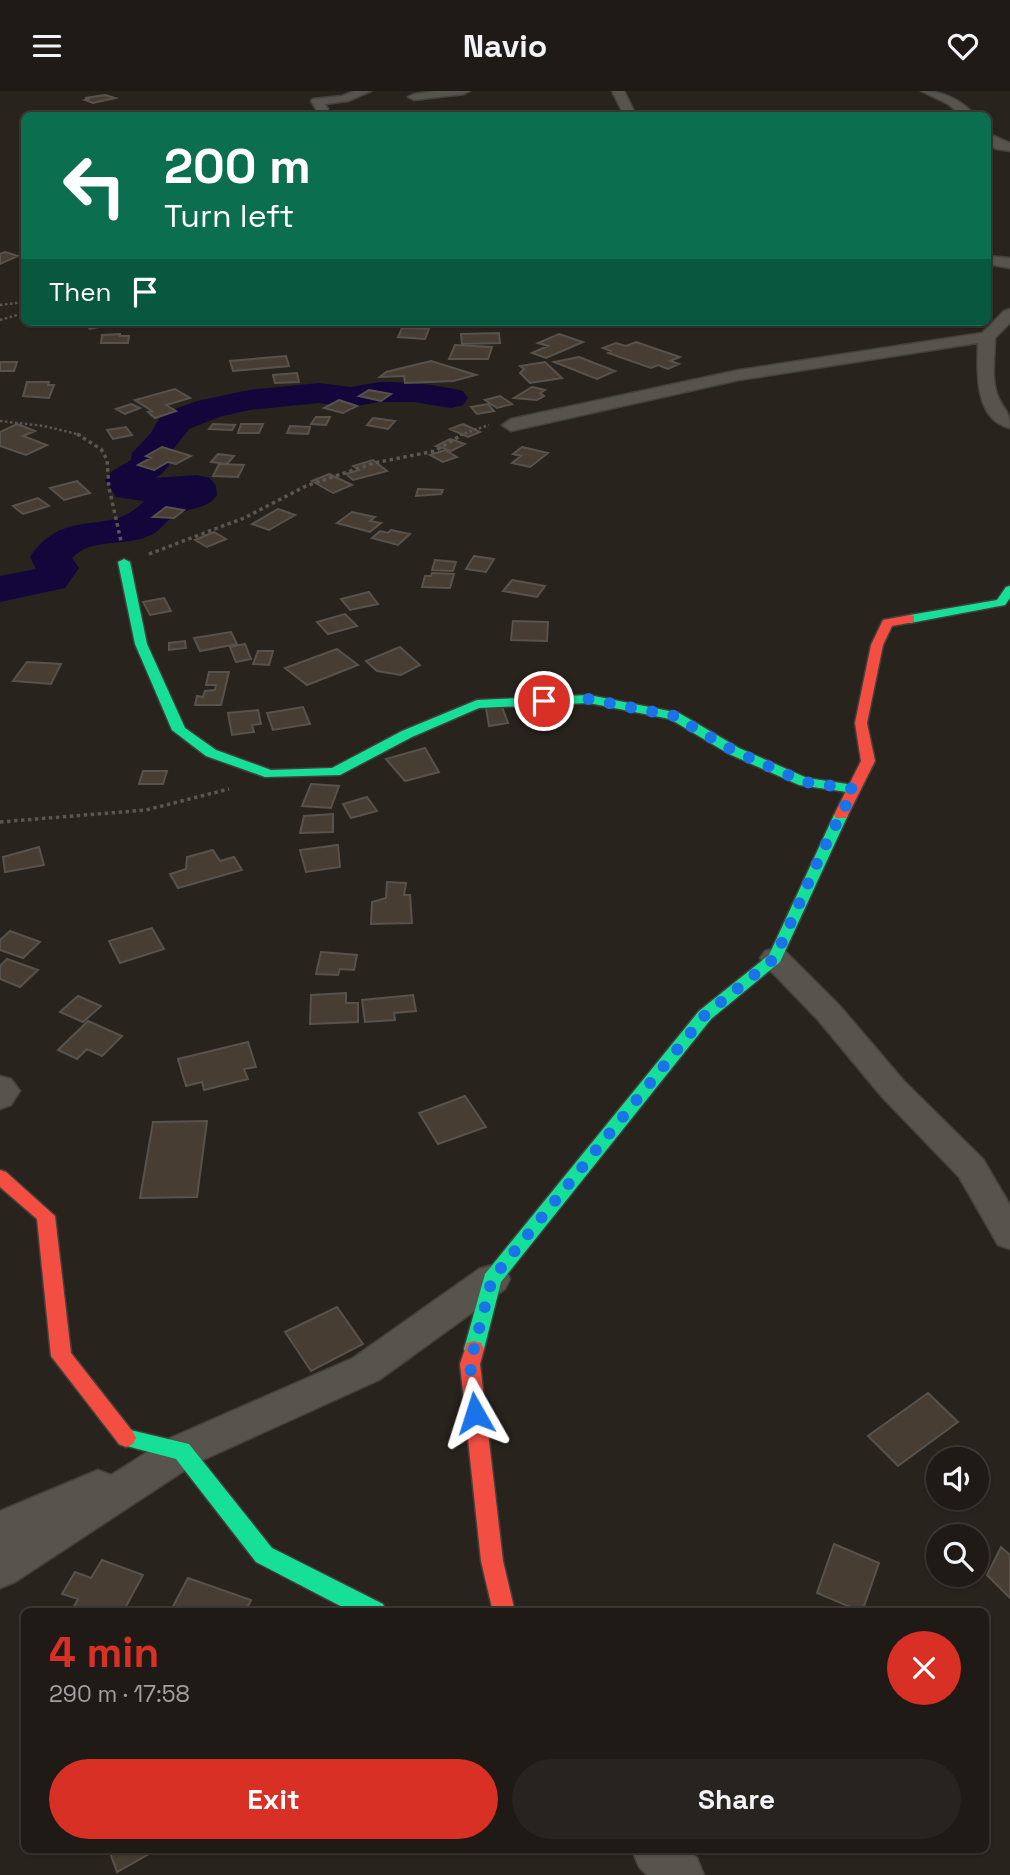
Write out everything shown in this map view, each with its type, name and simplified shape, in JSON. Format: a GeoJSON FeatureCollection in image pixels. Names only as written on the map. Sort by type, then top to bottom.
{"type":"FeatureCollection","features":[{"type":"Feature","properties":{"kind":"street"},"geometry":{"type":"LineString","coordinates":[[348,91],[365,91]]}},
{"type":"Feature","properties":{"kind":"street"},"geometry":{"type":"LineString","coordinates":[[321,112],[317,101],[344,99],[365,91]]}},
{"type":"Feature","properties":{"kind":"street"},"geometry":{"type":"LineString","coordinates":[[419,104],[464,91]]}},
{"type":"Feature","properties":{"kind":"street"},"geometry":{"type":"LineString","coordinates":[[618,91],[628,112]]}},
{"type":"Feature","properties":{"kind":"street"},"geometry":{"type":"LineString","coordinates":[[927,91],[952,102],[965,112]]}},
{"type":"Feature","properties":{"kind":"street"},"geometry":{"type":"LineString","coordinates":[[991,140],[1000,146],[1010,147]]}},
{"type":"Feature","properties":{"kind":"street"},"geometry":{"type":"LineString","coordinates":[[991,261],[1010,263]]}},
{"type":"Feature","properties":{"kind":"street"},"geometry":{"type":"LineString","coordinates":[[511,425],[557,417],[651,392],[743,374],[987,337],[1010,314]]}},
{"type":"Feature","properties":{"kind":"street"},"geometry":{"type":"LineString","coordinates":[[987,337],[986,395],[998,413],[1010,423]]}},
{"type":"Feature","properties":{"kind":"street"},"geometry":{"type":"LineString","coordinates":[[124,562],[141,644],[179,730],[211,753],[270,774],[335,772],[407,734],[477,704],[589,699],[674,716],[734,751],[804,782],[854,789]]}},
{"type":"Feature","properties":{"kind":"street"},"geometry":{"type":"LineString","coordinates":[[0,1530],[366,1369],[492,1279],[705,1015],[775,958],[822,852],[868,761],[861,723],[877,645],[887,623],[1001,603],[1010,589]]}},
{"type":"Feature","properties":{"kind":"street"},"geometry":{"type":"LineString","coordinates":[[775,958],[829,1013],[893,1089],[971,1168],[1010,1235]]}},
{"type":"Feature","properties":{"kind":"street"},"geometry":{"type":"LineString","coordinates":[[0,1087],[4,1091],[0,1097]]}},
{"type":"Feature","properties":{"kind":"street"},"geometry":{"type":"LineString","coordinates":[[0,1177],[46,1216],[61,1356],[125,1438],[182,1451],[264,1555],[367,1608]]}},
{"type":"Feature","properties":{"kind":"street"},"geometry":{"type":"LineString","coordinates":[[492,1279],[470,1364],[492,1561],[503,1608]]}},
{"type":"Feature","properties":{"kind":"street"},"geometry":{"type":"LineString","coordinates":[[0,1568],[182,1451]]}},
{"type":"Feature","properties":{"kind":"street"},"geometry":{"type":"LineString","coordinates":[[659,1853],[680,1875]]}},
{"type":"Feature","properties":{"kind":"path"},"geometry":{"type":"LineString","coordinates":[[0,305],[21,302]]}},
{"type":"Feature","properties":{"kind":"path"},"geometry":{"type":"LineString","coordinates":[[0,320],[21,314]]}},
{"type":"Feature","properties":{"kind":"path"},"geometry":{"type":"LineString","coordinates":[[0,421],[61,430],[98,445],[107,460],[108,486],[121,541]]}},
{"type":"Feature","properties":{"kind":"path"},"geometry":{"type":"LineString","coordinates":[[124,562],[244,518],[306,486],[374,463],[435,451],[462,434],[488,425],[511,425]]}},
{"type":"Feature","properties":{"kind":"path"},"geometry":{"type":"LineString","coordinates":[[0,822],[83,816],[200,800],[270,774]]}},
{"type":"Feature","properties":{"kind":"building"},"geometry":{"type":"Polygon","coordinates":[[[105,95],[115,98],[93,103],[85,100],[90,99],[85,98],[105,95]]]}},
{"type":"Feature","properties":{"kind":"building"},"geometry":{"type":"Polygon","coordinates":[[[5,252],[18,256],[0,264],[0,254],[5,252]]]}},
{"type":"Feature","properties":{"kind":"building"},"geometry":{"type":"Polygon","coordinates":[[[402,328],[429,329],[425,339],[398,337],[402,328]]]}},
{"type":"Feature","properties":{"kind":"building"},"geometry":{"type":"Polygon","coordinates":[[[499,333],[500,343],[462,344],[461,334],[499,333]]]}},
{"type":"Feature","properties":{"kind":"building"},"geometry":{"type":"Polygon","coordinates":[[[559,334],[583,342],[546,358],[532,353],[548,346],[538,343],[559,334]]]}},
{"type":"Feature","properties":{"kind":"building"},"geometry":{"type":"Polygon","coordinates":[[[102,335],[129,336],[128,343],[101,343],[102,335]]]}},
{"type":"Feature","properties":{"kind":"building"},"geometry":{"type":"Polygon","coordinates":[[[636,342],[680,357],[670,361],[679,364],[668,369],[658,365],[651,368],[608,353],[611,351],[603,348],[616,343],[626,346],[636,342]]]}},
{"type":"Feature","properties":{"kind":"building"},"geometry":{"type":"Polygon","coordinates":[[[455,345],[492,347],[488,359],[449,359],[455,345]]]}},
{"type":"Feature","properties":{"kind":"building"},"geometry":{"type":"Polygon","coordinates":[[[286,356],[289,366],[233,371],[230,361],[286,356]]]}},
{"type":"Feature","properties":{"kind":"building"},"geometry":{"type":"Polygon","coordinates":[[[579,357],[615,371],[597,379],[554,362],[579,357]]]}},
{"type":"Feature","properties":{"kind":"building"},"geometry":{"type":"Polygon","coordinates":[[[431,361],[476,375],[453,381],[405,383],[404,376],[380,377],[386,372],[431,361]]]}},
{"type":"Feature","properties":{"kind":"building"},"geometry":{"type":"Polygon","coordinates":[[[0,362],[17,362],[14,371],[0,371],[0,362]]]}},
{"type":"Feature","properties":{"kind":"building"},"geometry":{"type":"Polygon","coordinates":[[[545,362],[562,378],[530,383],[520,373],[524,369],[520,366],[545,362]]]}},
{"type":"Feature","properties":{"kind":"building"},"geometry":{"type":"Polygon","coordinates":[[[297,373],[299,382],[275,383],[273,375],[297,373]]]}},
{"type":"Feature","properties":{"kind":"building"},"geometry":{"type":"Polygon","coordinates":[[[27,382],[49,382],[48,385],[54,385],[49,398],[23,396],[27,382]]]}},
{"type":"Feature","properties":{"kind":"building"},"geometry":{"type":"Polygon","coordinates":[[[532,387],[545,390],[540,393],[544,396],[537,400],[514,398],[532,387]]]}},
{"type":"Feature","properties":{"kind":"building"},"geometry":{"type":"Polygon","coordinates":[[[175,389],[190,398],[166,405],[176,411],[155,418],[148,412],[152,411],[135,400],[175,389]]]}},
{"type":"Feature","properties":{"kind":"building"},"geometry":{"type":"Polygon","coordinates":[[[369,390],[391,394],[381,401],[359,396],[369,390]]]}},
{"type":"Feature","properties":{"kind":"building"},"geometry":{"type":"Polygon","coordinates":[[[500,396],[512,404],[497,408],[485,400],[500,396]]]}},
{"type":"Feature","properties":{"kind":"building"},"geometry":{"type":"Polygon","coordinates":[[[339,400],[357,406],[343,413],[324,408],[339,400]]]}},
{"type":"Feature","properties":{"kind":"building"},"geometry":{"type":"Polygon","coordinates":[[[131,404],[140,408],[125,414],[116,409],[131,404]]]}},
{"type":"Feature","properties":{"kind":"building"},"geometry":{"type":"Polygon","coordinates":[[[488,404],[494,411],[477,414],[471,407],[488,404]]]}},
{"type":"Feature","properties":{"kind":"building"},"geometry":{"type":"Polygon","coordinates":[[[316,417],[330,417],[326,425],[311,424],[316,417]]]}},
{"type":"Feature","properties":{"kind":"building"},"geometry":{"type":"Polygon","coordinates":[[[373,418],[395,421],[388,429],[367,425],[373,418]]]}},
{"type":"Feature","properties":{"kind":"building"},"geometry":{"type":"Polygon","coordinates":[[[17,424],[35,431],[23,436],[47,445],[26,455],[0,446],[0,432],[17,424]]]}},
{"type":"Feature","properties":{"kind":"building"},"geometry":{"type":"Polygon","coordinates":[[[213,424],[235,425],[232,430],[209,429],[213,424]]]}},
{"type":"Feature","properties":{"kind":"building"},"geometry":{"type":"Polygon","coordinates":[[[241,424],[263,424],[259,433],[238,433],[241,424]]]}},
{"type":"Feature","properties":{"kind":"building"},"geometry":{"type":"Polygon","coordinates":[[[463,424],[480,432],[468,437],[450,429],[463,424]]]}},
{"type":"Feature","properties":{"kind":"building"},"geometry":{"type":"Polygon","coordinates":[[[290,426],[310,427],[308,434],[287,433],[290,426]]]}},
{"type":"Feature","properties":{"kind":"building"},"geometry":{"type":"Polygon","coordinates":[[[126,427],[132,435],[113,439],[107,430],[126,427]]]}},
{"type":"Feature","properties":{"kind":"building"},"geometry":{"type":"Polygon","coordinates":[[[450,439],[465,444],[451,451],[436,446],[450,439]]]}},
{"type":"Feature","properties":{"kind":"building"},"geometry":{"type":"Polygon","coordinates":[[[162,447],[191,456],[176,464],[168,462],[154,470],[138,465],[151,458],[146,456],[162,447]]]}},
{"type":"Feature","properties":{"kind":"building"},"geometry":{"type":"Polygon","coordinates":[[[522,447],[548,453],[530,467],[512,463],[521,456],[513,454],[522,447]]]}},
{"type":"Feature","properties":{"kind":"building"},"geometry":{"type":"Polygon","coordinates":[[[445,450],[457,457],[443,462],[430,455],[445,450]]]}},
{"type":"Feature","properties":{"kind":"building"},"geometry":{"type":"Polygon","coordinates":[[[218,454],[234,456],[227,464],[211,462],[218,454]]]}},
{"type":"Feature","properties":{"kind":"building"},"geometry":{"type":"Polygon","coordinates":[[[373,460],[387,471],[353,480],[346,474],[359,470],[353,466],[373,460]]]}},
{"type":"Feature","properties":{"kind":"building"},"geometry":{"type":"Polygon","coordinates":[[[219,464],[244,465],[238,477],[213,476],[219,464]]]}},
{"type":"Feature","properties":{"kind":"building"},"geometry":{"type":"Polygon","coordinates":[[[329,474],[352,485],[333,493],[312,481],[329,474]]]}},
{"type":"Feature","properties":{"kind":"building"},"geometry":{"type":"Polygon","coordinates":[[[77,481],[90,493],[64,500],[50,488],[77,481]]]}},
{"type":"Feature","properties":{"kind":"building"},"geometry":{"type":"Polygon","coordinates":[[[418,489],[443,490],[441,494],[416,496],[418,489]]]}},
{"type":"Feature","properties":{"kind":"building"},"geometry":{"type":"Polygon","coordinates":[[[38,498],[49,506],[23,514],[13,506],[38,498]]]}},
{"type":"Feature","properties":{"kind":"building"},"geometry":{"type":"Polygon","coordinates":[[[166,507],[184,510],[174,518],[153,517],[166,507]]]}},
{"type":"Feature","properties":{"kind":"building"},"geometry":{"type":"Polygon","coordinates":[[[278,509],[295,515],[269,530],[252,524],[278,509]]]}},
{"type":"Feature","properties":{"kind":"building"},"geometry":{"type":"Polygon","coordinates":[[[352,512],[375,517],[370,521],[381,523],[370,532],[337,523],[352,512]]]}},
{"type":"Feature","properties":{"kind":"building"},"geometry":{"type":"Polygon","coordinates":[[[391,530],[410,534],[398,545],[372,538],[380,531],[388,533],[391,530]]]}},
{"type":"Feature","properties":{"kind":"building"},"geometry":{"type":"Polygon","coordinates":[[[214,532],[226,539],[207,547],[195,540],[214,532]]]}},
{"type":"Feature","properties":{"kind":"building"},"geometry":{"type":"Polygon","coordinates":[[[474,556],[494,559],[486,572],[466,569],[474,556]]]}},
{"type":"Feature","properties":{"kind":"building"},"geometry":{"type":"Polygon","coordinates":[[[435,560],[456,562],[453,571],[432,570],[435,560]]]}},
{"type":"Feature","properties":{"kind":"building"},"geometry":{"type":"Polygon","coordinates":[[[432,573],[454,574],[450,588],[422,587],[425,576],[431,576],[432,573]]]}},
{"type":"Feature","properties":{"kind":"building"},"geometry":{"type":"Polygon","coordinates":[[[512,580],[545,586],[537,597],[503,591],[512,580]]]}},
{"type":"Feature","properties":{"kind":"building"},"geometry":{"type":"Polygon","coordinates":[[[369,592],[378,604],[350,610],[341,599],[369,592]]]}},
{"type":"Feature","properties":{"kind":"building"},"geometry":{"type":"Polygon","coordinates":[[[164,598],[171,611],[150,615],[143,602],[164,598]]]}},
{"type":"Feature","properties":{"kind":"building"},"geometry":{"type":"Polygon","coordinates":[[[345,614],[357,626],[328,634],[317,622],[345,614]]]}},
{"type":"Feature","properties":{"kind":"building"},"geometry":{"type":"Polygon","coordinates":[[[513,621],[548,622],[547,641],[511,640],[513,621]]]}},
{"type":"Feature","properties":{"kind":"building"},"geometry":{"type":"Polygon","coordinates":[[[231,632],[237,644],[200,651],[194,638],[231,632]]]}},
{"type":"Feature","properties":{"kind":"building"},"geometry":{"type":"Polygon","coordinates":[[[185,641],[186,648],[169,650],[169,643],[185,641]]]}},
{"type":"Feature","properties":{"kind":"building"},"geometry":{"type":"Polygon","coordinates":[[[245,644],[251,659],[236,662],[230,647],[245,644]]]}},
{"type":"Feature","properties":{"kind":"building"},"geometry":{"type":"Polygon","coordinates":[[[400,647],[420,665],[401,675],[377,671],[366,661],[400,647]]]}},
{"type":"Feature","properties":{"kind":"building"},"geometry":{"type":"Polygon","coordinates":[[[337,649],[358,665],[307,685],[285,668],[337,649]]]}},
{"type":"Feature","properties":{"kind":"building"},"geometry":{"type":"Polygon","coordinates":[[[258,651],[273,651],[269,665],[253,664],[258,651]]]}},
{"type":"Feature","properties":{"kind":"building"},"geometry":{"type":"Polygon","coordinates":[[[27,662],[61,664],[51,684],[13,681],[27,662]]]}},
{"type":"Feature","properties":{"kind":"building"},"geometry":{"type":"Polygon","coordinates":[[[209,672],[229,672],[221,705],[195,705],[197,696],[203,697],[205,691],[215,690],[216,685],[206,685],[209,672]]]}},
{"type":"Feature","properties":{"kind":"building"},"geometry":{"type":"Polygon","coordinates":[[[303,707],[310,724],[273,730],[267,713],[303,707]]]}},
{"type":"Feature","properties":{"kind":"building"},"geometry":{"type":"Polygon","coordinates":[[[502,707],[508,723],[489,726],[486,708],[502,707]]]}},
{"type":"Feature","properties":{"kind":"building"},"geometry":{"type":"Polygon","coordinates":[[[258,710],[261,724],[252,725],[254,732],[232,735],[228,713],[258,710]]]}},
{"type":"Feature","properties":{"kind":"building"},"geometry":{"type":"Polygon","coordinates":[[[425,748],[439,772],[405,781],[386,759],[425,748]]]}},
{"type":"Feature","properties":{"kind":"building"},"geometry":{"type":"Polygon","coordinates":[[[143,771],[167,771],[163,784],[139,784],[143,771]]]}},
{"type":"Feature","properties":{"kind":"building"},"geometry":{"type":"Polygon","coordinates":[[[311,784],[339,786],[331,808],[302,806],[311,784]]]}},
{"type":"Feature","properties":{"kind":"building"},"geometry":{"type":"Polygon","coordinates":[[[367,797],[377,811],[351,818],[343,804],[367,797]]]}},
{"type":"Feature","properties":{"kind":"building"},"geometry":{"type":"Polygon","coordinates":[[[333,814],[333,832],[300,833],[304,816],[333,814]]]}},
{"type":"Feature","properties":{"kind":"building"},"geometry":{"type":"Polygon","coordinates":[[[338,845],[340,867],[306,872],[300,850],[338,845]]]}},
{"type":"Feature","properties":{"kind":"building"},"geometry":{"type":"Polygon","coordinates":[[[39,847],[44,865],[5,872],[3,857],[39,847]]]}},
{"type":"Feature","properties":{"kind":"building"},"geometry":{"type":"Polygon","coordinates":[[[213,850],[220,861],[234,857],[242,870],[178,888],[170,874],[186,869],[187,857],[213,850]]]}},
{"type":"Feature","properties":{"kind":"building"},"geometry":{"type":"Polygon","coordinates":[[[387,882],[406,883],[404,895],[410,895],[412,923],[371,924],[372,902],[386,898],[387,882]]]}},
{"type":"Feature","properties":{"kind":"building"},"geometry":{"type":"Polygon","coordinates":[[[152,928],[164,949],[120,963],[109,941],[152,928]]]}},
{"type":"Feature","properties":{"kind":"building"},"geometry":{"type":"Polygon","coordinates":[[[10,931],[40,942],[23,958],[0,950],[0,940],[10,931]]]}},
{"type":"Feature","properties":{"kind":"building"},"geometry":{"type":"Polygon","coordinates":[[[321,952],[357,955],[354,970],[340,969],[338,975],[316,974],[321,952]]]}},
{"type":"Feature","properties":{"kind":"building"},"geometry":{"type":"Polygon","coordinates":[[[7,959],[38,970],[20,987],[0,979],[0,966],[7,959]]]}},
{"type":"Feature","properties":{"kind":"building"},"geometry":{"type":"Polygon","coordinates":[[[346,993],[346,1003],[358,1003],[358,1022],[310,1024],[311,995],[346,993]]]}},
{"type":"Feature","properties":{"kind":"building"},"geometry":{"type":"Polygon","coordinates":[[[413,995],[416,1011],[394,1013],[395,1020],[365,1022],[362,1000],[413,995]]]}},
{"type":"Feature","properties":{"kind":"building"},"geometry":{"type":"Polygon","coordinates":[[[78,996],[101,1006],[83,1022],[60,1012],[78,996]]]}},
{"type":"Feature","properties":{"kind":"building"},"geometry":{"type":"Polygon","coordinates":[[[88,1021],[122,1036],[102,1056],[87,1049],[77,1059],[58,1050],[88,1021]]]}},
{"type":"Feature","properties":{"kind":"building"},"geometry":{"type":"Polygon","coordinates":[[[248,1042],[256,1067],[244,1069],[248,1079],[204,1090],[202,1082],[186,1086],[178,1059],[248,1042]]]}},
{"type":"Feature","properties":{"kind":"building"},"geometry":{"type":"Polygon","coordinates":[[[465,1096],[486,1127],[438,1144],[419,1113],[465,1096]]]}},
{"type":"Feature","properties":{"kind":"building"},"geometry":{"type":"Polygon","coordinates":[[[207,1121],[197,1197],[140,1198],[153,1122],[207,1121]]]}},
{"type":"Feature","properties":{"kind":"building"},"geometry":{"type":"Polygon","coordinates":[[[337,1307],[363,1344],[311,1371],[285,1332],[337,1307]]]}},
{"type":"Feature","properties":{"kind":"building"},"geometry":{"type":"Polygon","coordinates":[[[928,1393],[958,1422],[898,1466],[868,1436],[928,1393]]]}},
{"type":"Feature","properties":{"kind":"building"},"geometry":{"type":"Polygon","coordinates":[[[834,1544],[879,1563],[863,1608],[853,1608],[817,1593],[834,1544]]]}},
{"type":"Feature","properties":{"kind":"building"},"geometry":{"type":"Polygon","coordinates":[[[1001,1547],[1010,1555],[1010,1598],[989,1577],[989,1571],[1001,1547]]]}},
{"type":"Feature","properties":{"kind":"building"},"geometry":{"type":"Polygon","coordinates":[[[102,1560],[143,1575],[125,1608],[73,1608],[78,1599],[62,1594],[75,1572],[91,1578],[102,1560]]]}},
{"type":"Feature","properties":{"kind":"building"},"geometry":{"type":"Polygon","coordinates":[[[188,1578],[251,1600],[247,1608],[172,1608],[188,1578]]]}},
{"type":"Feature","properties":{"kind":"building"},"geometry":{"type":"Polygon","coordinates":[[[110,1853],[151,1853],[117,1872],[110,1853]]]}},
{"type":"Feature","properties":{"kind":"waterway"},"geometry":{"type":"LineString","coordinates":[[0,589],[50,579],[58,568],[50,557],[63,544],[77,537],[134,528],[147,521],[159,508],[198,495],[197,486],[129,489],[124,480],[150,465],[150,453],[165,439],[175,422],[209,408],[249,400],[319,393],[351,397],[379,392],[414,392],[451,398]]}},
{"type":"Feature","properties":{"kind":"traffic: fast"},"geometry":{"type":"LineString","coordinates":[[124,562],[141,644],[179,730],[211,753],[270,774],[335,772],[407,734],[477,704],[589,699],[674,716],[734,751],[804,782],[854,789]]}},
{"type":"Feature","properties":{"kind":"traffic: fast"},"geometry":{"type":"LineString","coordinates":[[910,619],[1001,603],[1010,589]]}},
{"type":"Feature","properties":{"kind":"traffic: fast"},"geometry":{"type":"LineString","coordinates":[[474,1349],[492,1279],[705,1015],[775,958],[841,815]]}},
{"type":"Feature","properties":{"kind":"traffic: fast"},"geometry":{"type":"LineString","coordinates":[[126,1438],[182,1451],[264,1555],[367,1608]]}},
{"type":"Feature","properties":{"kind":"traffic: jam"},"geometry":{"type":"LineString","coordinates":[[841,815],[868,761],[861,723],[877,645],[887,623],[910,619]]}},
{"type":"Feature","properties":{"kind":"traffic: jam"},"geometry":{"type":"LineString","coordinates":[[0,1177],[46,1216],[61,1356],[126,1438]]}},
{"type":"Feature","properties":{"kind":"traffic: jam"},"geometry":{"type":"LineString","coordinates":[[474,1349],[470,1364],[492,1561],[503,1608]]}},
{"type":"Feature","properties":{"kind":"route"},"geometry":{"type":"LineString","coordinates":[[475,1413],[470,1364],[492,1279],[705,1015],[775,958],[822,852],[854,789],[804,782],[734,751],[674,716],[589,699],[544,701]]}}]}
